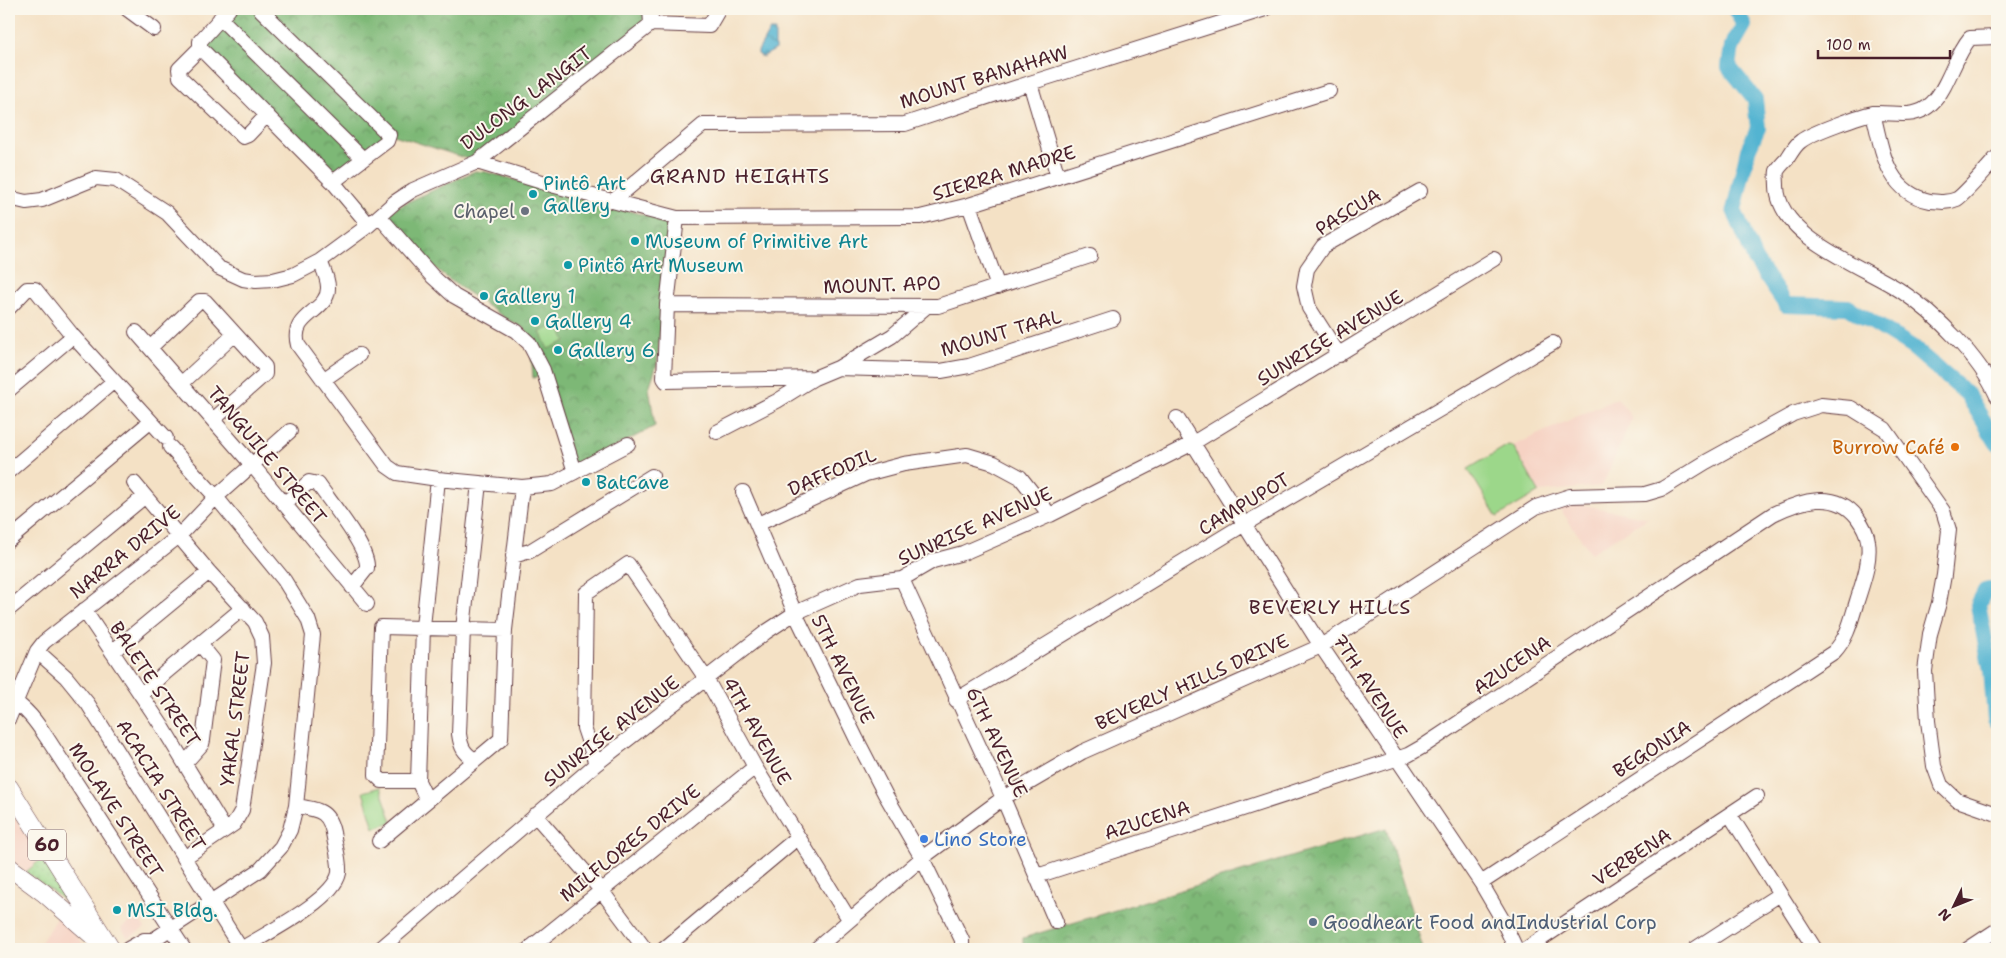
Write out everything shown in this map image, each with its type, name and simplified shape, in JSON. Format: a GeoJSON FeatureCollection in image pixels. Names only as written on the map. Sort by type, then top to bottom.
{"type":"FeatureCollection","features":[{"type":"Feature","properties":{"kind":"main road","name":"60"},"geometry":{"type":"LineString","coordinates":[[9,787],[77,910],[107,949]]}},
{"type":"Feature","properties":{"kind":"main road","name":"60"},"geometry":{"type":"LineString","coordinates":[[9,867],[44,893],[77,910],[111,949]]}},
{"type":"Feature","properties":{"kind":"street"},"geometry":{"type":"LineString","coordinates":[[127,9],[154,29]]}},
{"type":"Feature","properties":{"kind":"street"},"geometry":{"type":"LineString","coordinates":[[260,9],[389,135],[387,141],[333,182]]}},
{"type":"Feature","properties":{"kind":"street"},"geometry":{"type":"LineString","coordinates":[[650,9],[651,24],[708,26],[719,9]]}},
{"type":"Feature","properties":{"kind":"street","name":"MOUNT BANAHAW"},"geometry":{"type":"LineString","coordinates":[[613,201],[703,125],[905,124],[1265,9]]}},
{"type":"Feature","properties":{"kind":"street"},"geometry":{"type":"LineString","coordinates":[[267,115],[248,135],[243,137],[178,74],[179,69],[200,48],[200,41],[225,14],[363,159]]}},
{"type":"Feature","properties":{"kind":"street","name":"DULONG LANGIT"},"geometry":{"type":"LineString","coordinates":[[9,198],[26,202],[42,200],[96,178],[116,180],[167,213],[219,268],[243,279],[256,281],[273,280],[293,275],[320,261],[395,202],[414,190],[477,162],[651,24]]}},
{"type":"Feature","properties":{"kind":"street"},"geometry":{"type":"LineString","coordinates":[[1995,387],[1962,346],[1929,314],[1901,292],[1809,238],[1793,225],[1777,198],[1777,172],[1800,141],[1828,128],[1873,113],[1905,114],[1921,112],[1932,104],[1938,96],[1961,49],[1970,38],[1997,37]]}},
{"type":"Feature","properties":{"kind":"street"},"geometry":{"type":"LineString","coordinates":[[200,48],[333,182],[454,296],[516,331],[530,343],[543,370],[575,472]]}},
{"type":"Feature","properties":{"kind":"street"},"geometry":{"type":"LineString","coordinates":[[1030,83],[1058,177]]}},
{"type":"Feature","properties":{"kind":"street","name":"SIERRA MADRE"},"geometry":{"type":"LineString","coordinates":[[477,162],[555,186],[677,218],[920,217],[969,205],[1329,91]]}},
{"type":"Feature","properties":{"kind":"street"},"geometry":{"type":"LineString","coordinates":[[1873,113],[1886,164],[1899,185],[1920,199],[1942,203],[1958,198],[1997,157]]}},
{"type":"Feature","properties":{"kind":"street","name":"PASCUA"},"geometry":{"type":"LineString","coordinates":[[1339,355],[1309,308],[1304,286],[1307,269],[1323,246],[1420,191]]}},
{"type":"Feature","properties":{"kind":"street"},"geometry":{"type":"LineString","coordinates":[[969,205],[998,287]]}},
{"type":"Feature","properties":{"kind":"street"},"geometry":{"type":"LineString","coordinates":[[677,218],[667,305],[664,378],[666,381],[814,378]]}},
{"type":"Feature","properties":{"kind":"street","name":"MOUNT. APO"},"geometry":{"type":"LineString","coordinates":[[667,305],[938,306],[1090,256]]}},
{"type":"Feature","properties":{"kind":"street","name":"SUNRISE AVENUE"},"geometry":{"type":"LineString","coordinates":[[380,949],[596,764],[707,680],[766,632],[795,613],[860,584],[902,580],[933,560],[963,553],[1050,514],[1193,443],[1494,259]]}},
{"type":"Feature","properties":{"kind":"street"},"geometry":{"type":"LineString","coordinates":[[320,261],[327,279],[328,289],[326,297],[299,324],[298,345],[387,466],[397,472],[438,480],[522,487],[552,484],[628,444]]}},
{"type":"Feature","properties":{"kind":"street"},"geometry":{"type":"LineString","coordinates":[[9,308],[26,289],[36,289],[73,336],[216,496],[284,580],[301,606],[313,635],[296,806],[290,830],[276,853],[260,870],[140,946]]}},
{"type":"Feature","properties":{"kind":"street"},"geometry":{"type":"LineString","coordinates":[[151,347],[199,301],[205,301],[265,367],[265,374],[213,420]]}},
{"type":"Feature","properties":{"kind":"street"},"geometry":{"type":"LineString","coordinates":[[717,432],[777,401],[814,378],[838,368],[892,336],[927,306]]}},
{"type":"Feature","properties":{"kind":"street","name":"MOUNT TAAL"},"geometry":{"type":"LineString","coordinates":[[838,368],[941,371],[969,366],[1113,319]]}},
{"type":"Feature","properties":{"kind":"street","name":"TANGUILE STREET"},"geometry":{"type":"LineString","coordinates":[[136,332],[253,466],[367,604]]}},
{"type":"Feature","properties":{"kind":"street"},"geometry":{"type":"LineString","coordinates":[[182,383],[235,334]]}},
{"type":"Feature","properties":{"kind":"street"},"geometry":{"type":"LineString","coordinates":[[9,390],[73,336]]}},
{"type":"Feature","properties":{"kind":"street","name":"CAMPUPOT"},"geometry":{"type":"LineString","coordinates":[[956,700],[1243,525],[1552,343]]}},
{"type":"Feature","properties":{"kind":"street"},"geometry":{"type":"LineString","coordinates":[[323,380],[359,355]]}},
{"type":"Feature","properties":{"kind":"street"},"geometry":{"type":"LineString","coordinates":[[9,471],[114,381]]}},
{"type":"Feature","properties":{"kind":"street","name":"BEVERLY HILLS DRIVE"},"geometry":{"type":"LineString","coordinates":[[816,949],[922,858],[1003,798],[1082,752],[1321,646],[1536,507],[1570,496],[1645,494],[1662,489],[1793,414],[1821,405],[1851,408],[1885,429],[1943,511],[1949,530],[1944,575],[1939,603],[1930,634],[1925,671],[1928,721],[1934,766],[1942,785],[1957,800],[1997,814]]}},
{"type":"Feature","properties":{"kind":"street","name":"7TH AVENUE"},"geometry":{"type":"LineString","coordinates":[[1177,418],[1321,646],[1480,883],[1502,918],[1516,949]]}},
{"type":"Feature","properties":{"kind":"street"},"geometry":{"type":"LineString","coordinates":[[9,540],[150,422]]}},
{"type":"Feature","properties":{"kind":"street","name":"NARRA DRIVE"},"geometry":{"type":"LineString","coordinates":[[9,718],[12,700],[37,651],[44,642],[179,536],[216,496],[253,466],[290,431]]}},
{"type":"Feature","properties":{"kind":"street","name":"DAFFODIL"},"geometry":{"type":"LineString","coordinates":[[758,524],[866,474],[904,464],[966,455],[994,463],[1020,477],[1050,514]]}},
{"type":"Feature","properties":{"kind":"street"},"geometry":{"type":"LineString","coordinates":[[513,556],[530,551],[652,476]]}},
{"type":"Feature","properties":{"kind":"street"},"geometry":{"type":"LineString","coordinates":[[427,800],[418,781],[422,627],[438,480]]}},
{"type":"Feature","properties":{"kind":"street","name":"YAKAL STREET"},"geometry":{"type":"LineString","coordinates":[[134,482],[209,572],[255,622],[262,637],[264,663],[242,810],[234,824],[184,858]]}},
{"type":"Feature","properties":{"kind":"street"},"geometry":{"type":"LineString","coordinates":[[284,504],[309,482],[318,484],[360,544],[365,556],[367,568],[352,587]]}},
{"type":"Feature","properties":{"kind":"street"},"geometry":{"type":"LineString","coordinates":[[475,760],[465,753],[461,746],[460,734],[463,629],[479,482]]}},
{"type":"Feature","properties":{"kind":"street"},"geometry":{"type":"LineString","coordinates":[[379,841],[501,739],[505,630],[522,487]]}},
{"type":"Feature","properties":{"kind":"street","name":"5TH AVENUE"},"geometry":{"type":"LineString","coordinates":[[743,492],[795,613],[857,740],[885,794],[922,858],[962,940],[962,949]]}},
{"type":"Feature","properties":{"kind":"street"},"geometry":{"type":"LineString","coordinates":[[9,609],[145,496]]}},
{"type":"Feature","properties":{"kind":"street","name":"AZUCENA"},"geometry":{"type":"LineString","coordinates":[[1037,876],[1396,759],[1422,747],[1773,514],[1803,501],[1815,499],[1836,502],[1854,514],[1867,536],[1868,556],[1866,572],[1846,637],[1841,644]]}},
{"type":"Feature","properties":{"kind":"street","name":"4TH AVENUE"},"geometry":{"type":"LineString","coordinates":[[596,764],[584,728],[586,593],[628,564],[707,680],[755,768],[849,920]]}},
{"type":"Feature","properties":{"kind":"street"},"geometry":{"type":"LineString","coordinates":[[112,652],[209,572]]}},
{"type":"Feature","properties":{"kind":"street","name":"6TH AVENUE"},"geometry":{"type":"LineString","coordinates":[[902,580],[1003,798],[1056,922]]}},
{"type":"Feature","properties":{"kind":"street"},"geometry":{"type":"LineString","coordinates":[[140,695],[243,608]]}},
{"type":"Feature","properties":{"kind":"street","name":"BALETE STREET"},"geometry":{"type":"LineString","coordinates":[[84,610],[185,763],[226,830]]}},
{"type":"Feature","properties":{"kind":"street"},"geometry":{"type":"LineString","coordinates":[[418,781],[382,781],[376,775],[381,626],[505,630]]}},
{"type":"Feature","properties":{"kind":"street"},"geometry":{"type":"LineString","coordinates":[[185,763],[204,740],[213,660],[200,644]]}},
{"type":"Feature","properties":{"kind":"street","name":"BEGONIA"},"geometry":{"type":"LineString","coordinates":[[1480,883],[1763,700],[1834,652],[1841,644]]}},
{"type":"Feature","properties":{"kind":"street","name":"ACACIA STREET"},"geometry":{"type":"LineString","coordinates":[[37,651],[66,677],[88,704],[241,949]]}},
{"type":"Feature","properties":{"kind":"street","name":"MOLAVE STREET"},"geometry":{"type":"LineString","coordinates":[[12,700],[32,717],[47,738],[184,949]]}},
{"type":"Feature","properties":{"kind":"street","name":"MILFLORES DRIVE"},"geometry":{"type":"LineString","coordinates":[[530,949],[755,768]]}},
{"type":"Feature","properties":{"kind":"street","name":"VERBENA"},"geometry":{"type":"LineString","coordinates":[[1526,949],[1730,816],[1757,796]]}},
{"type":"Feature","properties":{"kind":"street"},"geometry":{"type":"LineString","coordinates":[[241,949],[321,899],[332,886],[339,873],[332,827],[326,814],[316,809],[296,806]]}},
{"type":"Feature","properties":{"kind":"street"},"geometry":{"type":"LineString","coordinates":[[535,815],[601,890],[644,949]]}},
{"type":"Feature","properties":{"kind":"street"},"geometry":{"type":"LineString","coordinates":[[1730,816],[1815,949]]}},
{"type":"Feature","properties":{"kind":"street"},"geometry":{"type":"LineString","coordinates":[[664,949],[797,838]]}},
{"type":"Feature","properties":{"kind":"street"},"geometry":{"type":"LineString","coordinates":[[1695,949],[1780,894]]}},
{"type":"Feature","properties":{"kind":"street"},"geometry":{"type":"LineString","coordinates":[[1968,949],[1997,930]]}},
{"type":"Feature","properties":{"kind":"shaded area"},"geometry":{"type":"Polygon","coordinates":[[[1617,398],[1632,418],[1602,486],[1539,492],[1513,446],[1617,398]]]}},
{"type":"Feature","properties":{"kind":"shaded area"},"geometry":{"type":"Polygon","coordinates":[[[1579,504],[1648,518],[1591,553],[1558,506],[1579,504]]]}},
{"type":"Feature","properties":{"kind":"shaded area"},"geometry":{"type":"Polygon","coordinates":[[[9,808],[41,859],[26,872],[9,858],[9,808]]]}},
{"type":"Feature","properties":{"kind":"shaded area"},"geometry":{"type":"Polygon","coordinates":[[[58,915],[88,949],[37,949],[58,915]]]}},
{"type":"Feature","properties":{"kind":"shaded area"},"geometry":{"type":"Polygon","coordinates":[[[138,917],[145,928],[128,938],[121,928],[138,917]]]}},
{"type":"Feature","properties":{"kind":"green space"},"geometry":{"type":"Polygon","coordinates":[[[235,9],[650,9],[651,24],[477,162],[388,133],[333,182],[355,193],[371,211],[350,202],[200,41],[235,9]]]}},
{"type":"Feature","properties":{"kind":"green space"},"geometry":{"type":"Polygon","coordinates":[[[475,171],[486,172],[670,222],[657,364],[649,388],[655,426],[574,469],[548,372],[533,378],[530,335],[525,329],[505,318],[451,281],[428,262],[386,215],[399,206],[475,171]]]}},
{"type":"Feature","properties":{"kind":"green space"},"geometry":{"type":"Polygon","coordinates":[[[558,324],[566,341],[548,349],[540,332],[558,324]]]}},
{"type":"Feature","properties":{"kind":"green space"},"geometry":{"type":"Polygon","coordinates":[[[1508,445],[1513,446],[1539,492],[1497,517],[1468,469],[1508,445]]]}},
{"type":"Feature","properties":{"kind":"green space"},"geometry":{"type":"Polygon","coordinates":[[[380,787],[392,822],[374,828],[363,792],[380,787]]]}},
{"type":"Feature","properties":{"kind":"green space"},"geometry":{"type":"Polygon","coordinates":[[[1386,828],[1423,949],[1023,949],[1023,938],[1386,828]]]}},
{"type":"Feature","properties":{"kind":"green space"},"geometry":{"type":"Polygon","coordinates":[[[44,857],[70,900],[65,901],[26,872],[44,857]]]}},
{"type":"Feature","properties":{"kind":"water"},"geometry":{"type":"Polygon","coordinates":[[[769,31],[775,31],[775,50],[762,57],[758,54],[758,51],[769,31]]]}},
{"type":"Feature","properties":{"kind":"waterway"},"geometry":{"type":"LineString","coordinates":[[1735,9],[1744,25],[1732,46],[1729,67],[1755,99],[1758,128],[1748,150],[1734,210],[1755,260],[1786,305],[1848,307],[1912,347],[1967,394],[1997,443]]}},
{"type":"Feature","properties":{"kind":"waterway"},"geometry":{"type":"LineString","coordinates":[[1997,588],[1985,591],[1978,605],[1991,670],[1995,719],[1997,721]]}},
{"type":"Feature","properties":{"kind":"place","name":"Pintô Art Gallery"},"geometry":{"type":"Point","coordinates":[533,194]}},
{"type":"Feature","properties":{"kind":"place","name":"Chapel"},"geometry":{"type":"Point","coordinates":[525,211]}},
{"type":"Feature","properties":{"kind":"place","name":"Museum of Primitive Art"},"geometry":{"type":"Point","coordinates":[635,241]}},
{"type":"Feature","properties":{"kind":"place","name":"Pintô Art Museum"},"geometry":{"type":"Point","coordinates":[568,265]}},
{"type":"Feature","properties":{"kind":"place","name":"Gallery 1"},"geometry":{"type":"Point","coordinates":[484,296]}},
{"type":"Feature","properties":{"kind":"place","name":"Gallery 4"},"geometry":{"type":"Point","coordinates":[535,321]}},
{"type":"Feature","properties":{"kind":"place","name":"Gallery 6"},"geometry":{"type":"Point","coordinates":[558,350]}},
{"type":"Feature","properties":{"kind":"place","name":"Burrow Café"},"geometry":{"type":"Point","coordinates":[1955,447]}},
{"type":"Feature","properties":{"kind":"place","name":"BatCave"},"geometry":{"type":"Point","coordinates":[586,482]}},
{"type":"Feature","properties":{"kind":"place","name":"Lino Store"},"geometry":{"type":"Point","coordinates":[924,839]}},
{"type":"Feature","properties":{"kind":"place","name":"MSI Bldg."},"geometry":{"type":"Point","coordinates":[117,910]}},
{"type":"Feature","properties":{"kind":"place","name":"Goodheart Food andIndustrial Corp"},"geometry":{"type":"Point","coordinates":[1313,922]}},
{"type":"Feature","properties":{"kind":"district","name":"GRAND HEIGHTS"},"geometry":{"type":"Point","coordinates":[740,176]}},
{"type":"Feature","properties":{"kind":"district","name":"BEVERLY HILLS"},"geometry":{"type":"Point","coordinates":[1330,607]}}]}
